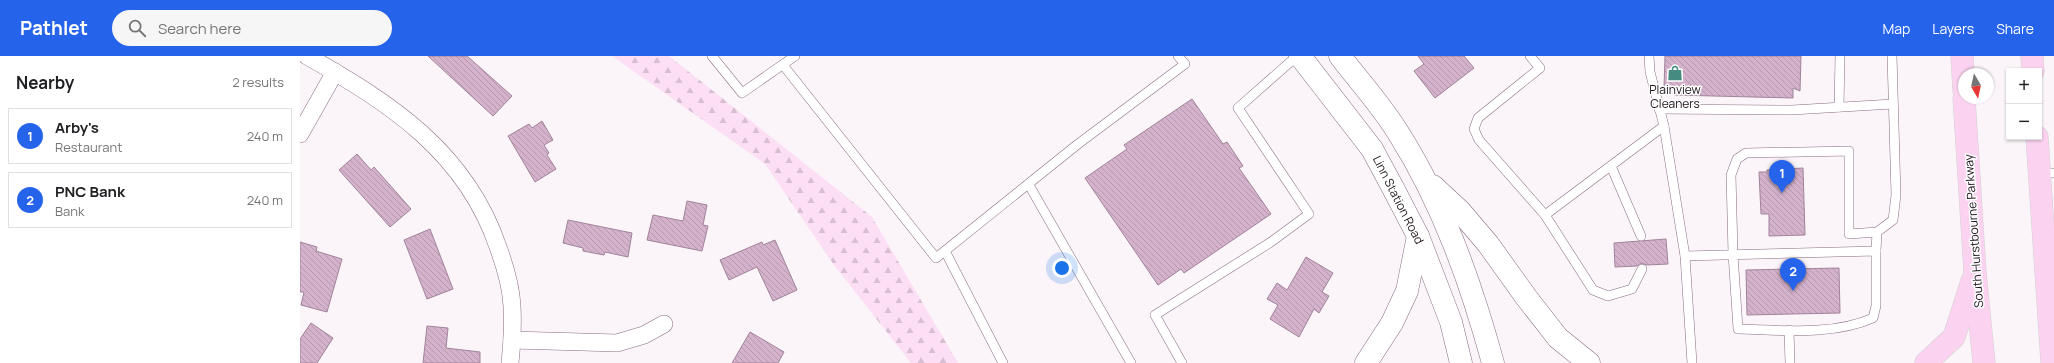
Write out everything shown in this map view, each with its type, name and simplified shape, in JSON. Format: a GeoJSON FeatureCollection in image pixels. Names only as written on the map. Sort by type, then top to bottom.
{"type":"FeatureCollection","features":[{"type":"Feature","properties":{"kind":"main road"},"geometry":{"type":"LineString","coordinates":[[1962,56],[1963,68]]}},
{"type":"Feature","properties":{"kind":"main road"},"geometry":{"type":"LineString","coordinates":[[2032,56],[2033,68]]}},
{"type":"Feature","properties":{"kind":"main road","name":"South Hurstbourne Parkway"},"geometry":{"type":"LineString","coordinates":[[1964,104],[1975,272],[1984,363]]}},
{"type":"Feature","properties":{"kind":"main road"},"geometry":{"type":"LineString","coordinates":[[2038,140],[2047,173],[2052,363]]}},
{"type":"Feature","properties":{"kind":"main road"},"geometry":{"type":"LineString","coordinates":[[1926,363],[1954,338],[1975,272]]}},
{"type":"Feature","properties":{"kind":"street"},"geometry":{"type":"LineString","coordinates":[[307,56],[392,108],[424,135],[461,175],[477,199],[490,222],[507,272],[512,305],[512,340],[510,363]]}},
{"type":"Feature","properties":{"kind":"street","name":"Linn Station Road"},"geometry":{"type":"LineString","coordinates":[[1300,56],[1372,149],[1418,236],[1451,322],[1461,363]]}},
{"type":"Feature","properties":{"kind":"street"},"geometry":{"type":"LineString","coordinates":[[1340,56],[1398,133],[1446,223],[1479,312],[1493,363]]}},
{"type":"Feature","properties":{"kind":"street"},"geometry":{"type":"LineString","coordinates":[[300,134],[335,72]]}},
{"type":"Feature","properties":{"kind":"street"},"geometry":{"type":"LineString","coordinates":[[1421,174],[1460,211],[1488,244],[1558,338],[1589,363]]}},
{"type":"Feature","properties":{"kind":"street"},"geometry":{"type":"LineString","coordinates":[[1366,363],[1392,323],[1407,291],[1418,236]]}},
{"type":"Feature","properties":{"kind":"street"},"geometry":{"type":"LineString","coordinates":[[512,340],[617,343],[644,335],[664,324]]}},
{"type":"Feature","properties":{"kind":"lane"},"geometry":{"type":"LineString","coordinates":[[712,56],[742,93],[795,56]]}},
{"type":"Feature","properties":{"kind":"lane"},"geometry":{"type":"LineString","coordinates":[[783,65],[936,258],[1029,185],[1078,144],[1185,64],[1178,56]]}},
{"type":"Feature","properties":{"kind":"lane"},"geometry":{"type":"LineString","coordinates":[[1182,363],[1155,315],[1271,242],[1310,214],[1238,108],[1297,56]]}},
{"type":"Feature","properties":{"kind":"lane"},"geometry":{"type":"LineString","coordinates":[[1530,56],[1540,68],[1478,118],[1474,129],[1479,140],[1545,216],[1593,290],[1608,296],[1632,289],[1642,269]]}},
{"type":"Feature","properties":{"kind":"lane"},"geometry":{"type":"LineString","coordinates":[[1649,56],[1650,72],[1664,126],[1685,256],[1692,363]]}},
{"type":"Feature","properties":{"kind":"lane"},"geometry":{"type":"LineString","coordinates":[[1839,107],[1840,56]]}},
{"type":"Feature","properties":{"kind":"lane"},"geometry":{"type":"LineString","coordinates":[[1877,232],[1876,306],[1873,318],[1859,324],[1818,330],[1738,330],[1732,254],[1731,175],[1737,159],[1746,153],[1849,151],[1849,234],[1877,232],[1893,220],[1896,195],[1892,56]]}},
{"type":"Feature","properties":{"kind":"lane"},"geometry":{"type":"LineString","coordinates":[[1659,109],[1792,110],[1893,104]]}},
{"type":"Feature","properties":{"kind":"lane"},"geometry":{"type":"LineString","coordinates":[[1545,216],[1664,126]]}},
{"type":"Feature","properties":{"kind":"lane"},"geometry":{"type":"LineString","coordinates":[[1611,166],[1641,236]]}},
{"type":"Feature","properties":{"kind":"lane"},"geometry":{"type":"LineString","coordinates":[[1029,185],[1131,363]]}},
{"type":"Feature","properties":{"kind":"lane"},"geometry":{"type":"LineString","coordinates":[[945,251],[1003,363]]}},
{"type":"Feature","properties":{"kind":"lane"},"geometry":{"type":"LineString","coordinates":[[1685,256],[1876,251]]}},
{"type":"Feature","properties":{"kind":"lane"},"geometry":{"type":"LineString","coordinates":[[1789,330],[1790,363]]}},
{"type":"Feature","properties":{"kind":"green space"},"geometry":{"type":"Polygon","coordinates":[[[612,56],[669,56],[872,217],[958,363],[911,363],[834,265],[765,164],[612,56]]]}},
{"type":"Feature","properties":{"kind":"building"},"geometry":{"type":"Polygon","coordinates":[[[428,56],[467,56],[512,96],[493,116],[428,56]]]}},
{"type":"Feature","properties":{"kind":"building"},"geometry":{"type":"Polygon","coordinates":[[[1418,56],[1464,56],[1474,68],[1435,98],[1414,71],[1424,64],[1418,56]]]}},
{"type":"Feature","properties":{"kind":"building"},"geometry":{"type":"Polygon","coordinates":[[[1665,56],[1801,56],[1800,91],[1793,88],[1793,98],[1674,95],[1674,86],[1664,88],[1665,56]]]}},
{"type":"Feature","properties":{"kind":"building"},"geometry":{"type":"Polygon","coordinates":[[[1192,99],[1223,144],[1227,142],[1243,166],[1239,168],[1271,214],[1184,273],[1181,269],[1158,285],[1085,178],[1127,149],[1124,145],[1192,99]]]}},
{"type":"Feature","properties":{"kind":"building"},"geometry":{"type":"Polygon","coordinates":[[[542,121],[553,140],[544,145],[549,153],[547,155],[556,169],[535,182],[508,136],[529,124],[532,128],[542,121]]]}},
{"type":"Feature","properties":{"kind":"building"},"geometry":{"type":"Polygon","coordinates":[[[357,154],[371,170],[374,167],[411,209],[390,227],[339,170],[357,154]]]}},
{"type":"Feature","properties":{"kind":"building"},"geometry":{"type":"Polygon","coordinates":[[[1803,168],[1805,235],[1769,236],[1769,214],[1761,214],[1759,172],[1767,172],[1767,170],[1803,168]]]}},
{"type":"Feature","properties":{"kind":"building"},"geometry":{"type":"Polygon","coordinates":[[[687,201],[707,205],[703,225],[708,226],[702,251],[647,240],[653,215],[683,221],[687,201]]]}},
{"type":"Feature","properties":{"kind":"building"},"geometry":{"type":"Polygon","coordinates":[[[568,220],[632,233],[628,257],[605,252],[604,255],[583,251],[583,248],[563,243],[568,220]]]}},
{"type":"Feature","properties":{"kind":"building"},"geometry":{"type":"Polygon","coordinates":[[[430,229],[453,289],[427,299],[404,240],[430,229]]]}},
{"type":"Feature","properties":{"kind":"building"},"geometry":{"type":"Polygon","coordinates":[[[1666,239],[1668,264],[1647,265],[1641,263],[1637,266],[1615,267],[1614,243],[1666,239]]]}},
{"type":"Feature","properties":{"kind":"building"},"geometry":{"type":"Polygon","coordinates":[[[775,240],[797,290],[773,301],[757,267],[729,280],[720,260],[762,242],[763,245],[775,240]]]}},
{"type":"Feature","properties":{"kind":"building"},"geometry":{"type":"Polygon","coordinates":[[[300,242],[317,247],[316,251],[342,259],[327,312],[301,305],[304,292],[300,292],[300,242]]]}},
{"type":"Feature","properties":{"kind":"building"},"geometry":{"type":"Polygon","coordinates":[[[1306,257],[1333,273],[1322,292],[1329,296],[1319,313],[1314,309],[1299,337],[1270,319],[1278,305],[1267,299],[1277,283],[1287,290],[1306,257]]]}},
{"type":"Feature","properties":{"kind":"building"},"geometry":{"type":"Polygon","coordinates":[[[1839,268],[1840,313],[1747,315],[1746,270],[1839,268]]]}},
{"type":"Feature","properties":{"kind":"building"},"geometry":{"type":"Polygon","coordinates":[[[311,323],[333,338],[317,363],[300,363],[300,339],[311,323]]]}},
{"type":"Feature","properties":{"kind":"building"},"geometry":{"type":"Polygon","coordinates":[[[427,326],[448,328],[446,348],[480,352],[480,363],[423,363],[427,326]]]}},
{"type":"Feature","properties":{"kind":"building"},"geometry":{"type":"Polygon","coordinates":[[[750,332],[784,352],[778,363],[732,363],[750,332]]]}},
{"type":"Feature","properties":{"kind":"place","name":"Plainview Cleaners"},"geometry":{"type":"Point","coordinates":[1675,73]}},
{"type":"Feature","properties":{"kind":"place","name":"Arby's"},"geometry":{"type":"Point","coordinates":[1782,193]}},
{"type":"Feature","properties":{"kind":"place","name":"PNC Bank"},"geometry":{"type":"Point","coordinates":[1793,291]}}]}
